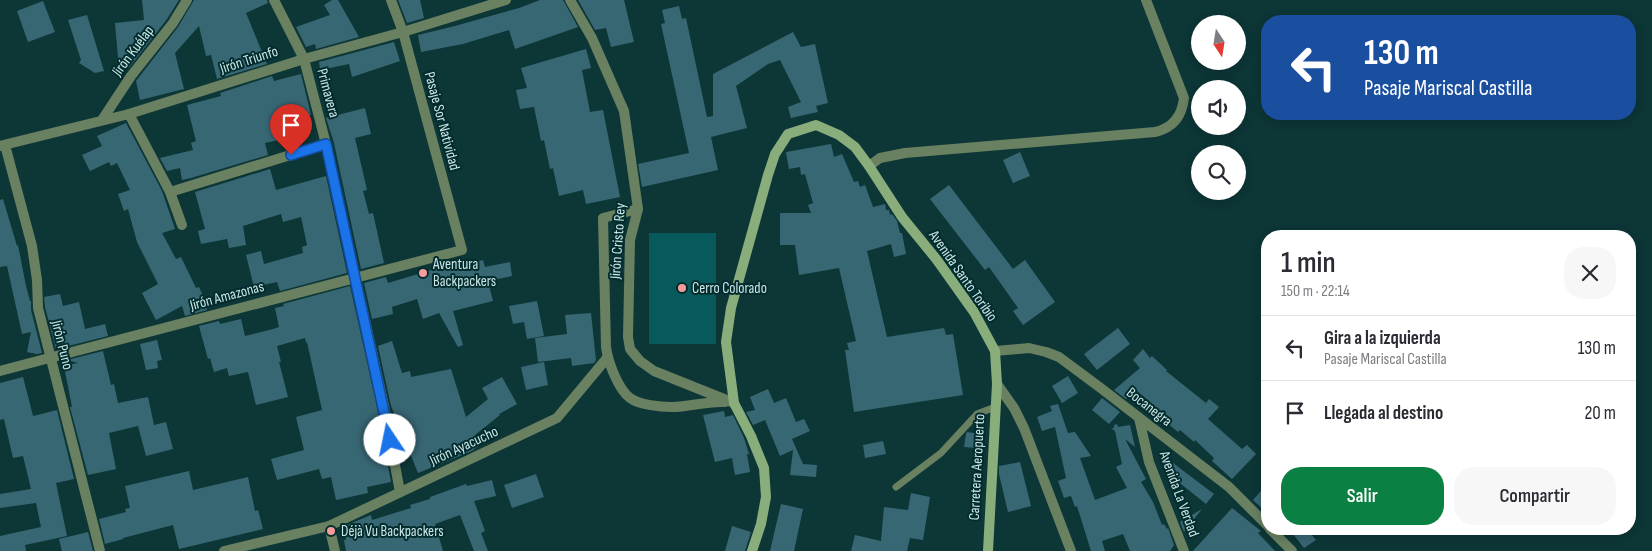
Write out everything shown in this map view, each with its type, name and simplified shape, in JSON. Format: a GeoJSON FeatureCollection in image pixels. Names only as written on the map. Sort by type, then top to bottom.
{"type":"FeatureCollection","features":[{"type":"Feature","properties":{"kind":"main road","name":"Avenida Santo Toribio"},"geometry":{"type":"LineString","coordinates":[[752,551],[761,524],[766,498],[764,468],[751,436],[734,403],[726,342],[731,308],[768,175],[775,154],[788,134],[816,126],[839,135],[855,147],[902,217],[937,260],[974,312],[995,352],[997,384]]}},
{"type":"Feature","properties":{"kind":"main road","name":"Carretera Aeropuerto"},"geometry":{"type":"LineString","coordinates":[[988,551],[997,384]]}},
{"type":"Feature","properties":{"kind":"street","name":"Jirón Kuélap"},"geometry":{"type":"LineString","coordinates":[[102,120],[131,76],[173,23],[186,0]]}},
{"type":"Feature","properties":{"kind":"street","name":"Primavera"},"geometry":{"type":"LineString","coordinates":[[274,0],[304,59],[326,144],[384,406],[400,492]]}},
{"type":"Feature","properties":{"kind":"street","name":"Pasaje Sor Natividad"},"geometry":{"type":"LineString","coordinates":[[392,0],[403,32],[462,250]]}},
{"type":"Feature","properties":{"kind":"street","name":"Jirón Triunfo"},"geometry":{"type":"LineString","coordinates":[[2,145],[129,114],[304,59],[403,32],[506,0]]}},
{"type":"Feature","properties":{"kind":"street","name":"Jirón Cristo Rey"},"geometry":{"type":"LineString","coordinates":[[570,0],[592,38],[624,111],[638,209],[630,240],[628,337],[630,349],[640,361],[654,371],[734,403]]}},
{"type":"Feature","properties":{"kind":"street"},"geometry":{"type":"LineString","coordinates":[[869,166],[880,158],[905,153],[1155,132],[1168,127],[1174,123],[1181,112],[1184,98],[1146,0]]}},
{"type":"Feature","properties":{"kind":"street"},"geometry":{"type":"LineString","coordinates":[[129,114],[170,192],[182,225]]}},
{"type":"Feature","properties":{"kind":"street"},"geometry":{"type":"LineString","coordinates":[[170,192],[326,144]]}},
{"type":"Feature","properties":{"kind":"street","name":"Jirón Puno"},"geometry":{"type":"LineString","coordinates":[[2,145],[32,246],[37,280],[38,308],[100,551]]}},
{"type":"Feature","properties":{"kind":"street"},"geometry":{"type":"LineString","coordinates":[[638,209],[603,218],[606,347],[607,358],[618,383],[630,399],[649,405],[672,407],[709,401],[734,403]]}},
{"type":"Feature","properties":{"kind":"street","name":"Jirón Amazonas"},"geometry":{"type":"LineString","coordinates":[[0,371],[462,250]]}},
{"type":"Feature","properties":{"kind":"street","name":"Bocanegra"},"geometry":{"type":"LineString","coordinates":[[995,352],[1029,348],[1046,352],[1059,358],[1228,488],[1261,519]]}},
{"type":"Feature","properties":{"kind":"street","name":"Jirón Ayacucho"},"geometry":{"type":"LineString","coordinates":[[224,551],[329,526],[557,418],[607,358]]}},
{"type":"Feature","properties":{"kind":"street"},"geometry":{"type":"LineString","coordinates":[[997,384],[1014,408],[1024,428],[1071,551]]}},
{"type":"Feature","properties":{"kind":"street","name":"Avenida La Verdad"},"geometry":{"type":"LineString","coordinates":[[1139,418],[1149,462],[1184,551]]}},
{"type":"Feature","properties":{"kind":"street"},"geometry":{"type":"LineString","coordinates":[[329,526],[335,551]]}},
{"type":"Feature","properties":{"kind":"street"},"geometry":{"type":"LineString","coordinates":[[1276,535],[1292,551]]}},
{"type":"Feature","properties":{"kind":"lane"},"geometry":{"type":"LineString","coordinates":[[896,487],[941,453],[977,414],[995,408]]}},
{"type":"Feature","properties":{"kind":"shaded area","name":"Cerro Colorado"},"geometry":{"type":"Polygon","coordinates":[[[649,233],[716,233],[716,344],[649,344],[649,233]]]}},
{"type":"Feature","properties":{"kind":"building"},"geometry":{"type":"Polygon","coordinates":[[[142,0],[179,0],[167,19],[129,68],[119,69],[115,23],[144,20],[142,0]]]}},
{"type":"Feature","properties":{"kind":"building"},"geometry":{"type":"Polygon","coordinates":[[[194,0],[267,0],[268,3],[246,13],[267,64],[217,79],[211,55],[206,56],[199,26],[175,53],[184,89],[140,100],[136,81],[178,27],[194,0]]]}},
{"type":"Feature","properties":{"kind":"building"},"geometry":{"type":"Polygon","coordinates":[[[332,0],[338,0],[359,37],[316,49],[315,44],[306,47],[296,27],[330,15],[324,5],[332,0]]]}},
{"type":"Feature","properties":{"kind":"building"},"geometry":{"type":"Polygon","coordinates":[[[398,0],[420,0],[424,18],[407,23],[398,0]]]}},
{"type":"Feature","properties":{"kind":"building"},"geometry":{"type":"Polygon","coordinates":[[[540,0],[563,0],[578,27],[515,49],[509,30],[463,44],[421,52],[418,35],[519,8],[540,0]]]}},
{"type":"Feature","properties":{"kind":"building"},"geometry":{"type":"Polygon","coordinates":[[[578,0],[624,0],[634,42],[611,47],[606,28],[595,30],[578,0]]]}},
{"type":"Feature","properties":{"kind":"building"},"geometry":{"type":"Polygon","coordinates":[[[43,1],[55,32],[28,42],[17,11],[43,1]]]}},
{"type":"Feature","properties":{"kind":"building"},"geometry":{"type":"Polygon","coordinates":[[[679,6],[682,19],[686,18],[707,117],[713,116],[713,74],[793,32],[801,47],[815,44],[828,103],[816,106],[818,112],[791,118],[788,107],[801,102],[780,60],[768,64],[736,86],[747,128],[711,137],[718,170],[642,187],[638,164],[689,153],[661,24],[665,23],[662,10],[679,6]]]}},
{"type":"Feature","properties":{"kind":"building"},"geometry":{"type":"Polygon","coordinates":[[[87,15],[104,71],[95,73],[79,63],[81,60],[68,20],[87,15]]]}},
{"type":"Feature","properties":{"kind":"building"},"geometry":{"type":"Polygon","coordinates":[[[394,42],[400,61],[352,77],[349,64],[320,70],[319,62],[394,42]]]}},
{"type":"Feature","properties":{"kind":"building"},"geometry":{"type":"Polygon","coordinates":[[[586,49],[591,68],[582,70],[590,112],[603,110],[620,197],[586,204],[583,190],[559,196],[553,168],[550,169],[544,140],[541,141],[534,107],[520,109],[516,90],[527,88],[521,68],[586,49]]]}},
{"type":"Feature","properties":{"kind":"building"},"geometry":{"type":"Polygon","coordinates":[[[301,74],[311,115],[288,121],[292,137],[265,143],[268,155],[182,180],[180,168],[167,171],[160,158],[193,150],[191,143],[196,141],[187,105],[221,96],[220,93],[272,76],[274,81],[301,74]]]}},
{"type":"Feature","properties":{"kind":"building"},"geometry":{"type":"Polygon","coordinates":[[[365,108],[371,134],[355,138],[367,190],[363,191],[369,214],[373,213],[384,263],[361,269],[334,143],[326,118],[365,108]]]}},
{"type":"Feature","properties":{"kind":"building"},"geometry":{"type":"Polygon","coordinates":[[[126,123],[162,191],[175,229],[162,233],[176,259],[181,257],[196,288],[199,287],[207,310],[185,316],[182,306],[156,320],[142,293],[158,284],[137,242],[128,209],[124,211],[118,194],[130,190],[117,163],[111,166],[109,162],[90,171],[82,155],[102,146],[97,136],[126,123]]]}},
{"type":"Feature","properties":{"kind":"building"},"geometry":{"type":"Polygon","coordinates":[[[831,144],[834,157],[842,154],[854,182],[858,181],[860,187],[865,185],[873,207],[885,204],[886,210],[889,210],[890,215],[892,214],[897,221],[900,233],[902,233],[906,254],[894,257],[891,244],[867,251],[887,337],[944,328],[946,335],[953,334],[963,395],[854,412],[845,350],[849,350],[847,343],[856,341],[839,268],[799,275],[795,245],[780,245],[780,213],[811,213],[808,205],[813,203],[805,174],[801,175],[800,167],[789,169],[786,152],[831,144]]]}},
{"type":"Feature","properties":{"kind":"building"},"geometry":{"type":"Polygon","coordinates":[[[1020,152],[1030,176],[1013,183],[1003,160],[1020,152]]]}},
{"type":"Feature","properties":{"kind":"building"},"geometry":{"type":"Polygon","coordinates":[[[270,169],[276,190],[326,176],[347,273],[280,291],[277,282],[254,287],[246,255],[261,251],[264,264],[303,253],[302,247],[307,245],[301,217],[283,222],[281,214],[243,226],[246,245],[229,248],[227,239],[201,244],[198,231],[205,229],[195,192],[270,169]]]}},
{"type":"Feature","properties":{"kind":"building"},"geometry":{"type":"Polygon","coordinates":[[[949,185],[1013,269],[1025,260],[1055,302],[1023,325],[1013,311],[1018,308],[989,267],[985,270],[930,199],[949,185]]]}},
{"type":"Feature","properties":{"kind":"building"},"geometry":{"type":"Polygon","coordinates":[[[3,199],[18,245],[42,353],[27,352],[31,332],[22,334],[7,266],[0,267],[0,200],[3,199]]]}},
{"type":"Feature","properties":{"kind":"building"},"geometry":{"type":"Polygon","coordinates":[[[483,260],[485,267],[510,262],[512,276],[488,281],[493,301],[453,311],[463,345],[458,347],[439,313],[423,319],[417,299],[392,307],[393,314],[372,319],[364,283],[386,277],[388,283],[448,265],[449,268],[483,260]]]}},
{"type":"Feature","properties":{"kind":"building"},"geometry":{"type":"Polygon","coordinates":[[[350,286],[377,407],[391,482],[367,487],[368,493],[336,500],[331,477],[322,479],[319,469],[277,480],[271,459],[304,450],[296,417],[322,410],[305,338],[277,346],[288,397],[256,405],[248,372],[229,376],[227,368],[214,372],[210,358],[208,359],[199,326],[219,321],[220,324],[241,319],[245,336],[273,329],[279,327],[275,308],[284,306],[283,304],[350,286]]]}},
{"type":"Feature","properties":{"kind":"building"},"geometry":{"type":"Polygon","coordinates":[[[60,294],[63,306],[79,302],[85,329],[105,324],[108,336],[56,349],[44,297],[60,294]]]}},
{"type":"Feature","properties":{"kind":"building"},"geometry":{"type":"Polygon","coordinates":[[[537,301],[544,336],[527,339],[524,322],[513,324],[509,306],[537,301]]]}},
{"type":"Feature","properties":{"kind":"building"},"geometry":{"type":"Polygon","coordinates":[[[591,313],[596,360],[594,363],[572,366],[571,358],[538,362],[535,338],[567,334],[565,315],[591,313]]]}},
{"type":"Feature","properties":{"kind":"building"},"geometry":{"type":"Polygon","coordinates":[[[1118,328],[1130,344],[1097,370],[1084,354],[1118,328]]]}},
{"type":"Feature","properties":{"kind":"building"},"geometry":{"type":"Polygon","coordinates":[[[157,340],[162,360],[157,361],[158,368],[146,370],[140,344],[157,340]]]}},
{"type":"Feature","properties":{"kind":"building"},"geometry":{"type":"Polygon","coordinates":[[[392,341],[402,373],[410,371],[411,377],[451,369],[466,417],[488,399],[482,388],[502,377],[517,404],[499,414],[475,435],[482,443],[472,451],[418,473],[391,406],[378,346],[392,341]]]}},
{"type":"Feature","properties":{"kind":"building"},"geometry":{"type":"Polygon","coordinates":[[[1143,349],[1150,358],[1152,356],[1166,371],[1206,403],[1209,399],[1219,407],[1208,419],[1242,449],[1247,445],[1256,454],[1232,479],[1212,461],[1214,458],[1195,440],[1194,442],[1180,430],[1178,432],[1160,417],[1163,413],[1136,390],[1126,399],[1114,390],[1140,368],[1133,360],[1143,349]]]}},
{"type":"Feature","properties":{"kind":"building"},"geometry":{"type":"Polygon","coordinates":[[[103,351],[111,385],[114,384],[118,403],[148,397],[154,425],[166,422],[173,449],[146,456],[138,426],[109,433],[116,469],[88,475],[70,407],[72,407],[64,366],[78,363],[67,360],[103,351]]]}},
{"type":"Feature","properties":{"kind":"building"},"geometry":{"type":"Polygon","coordinates":[[[544,362],[548,385],[526,390],[521,367],[544,362]]]}},
{"type":"Feature","properties":{"kind":"building"},"geometry":{"type":"Polygon","coordinates":[[[1068,376],[1078,393],[1062,403],[1052,386],[1068,376]]]}},
{"type":"Feature","properties":{"kind":"building"},"geometry":{"type":"Polygon","coordinates":[[[23,377],[33,416],[57,410],[74,479],[56,483],[67,536],[25,545],[26,551],[0,551],[0,536],[41,527],[36,503],[0,508],[0,494],[31,489],[23,456],[13,458],[4,419],[0,420],[0,383],[23,377]]]}},
{"type":"Feature","properties":{"kind":"building"},"geometry":{"type":"Polygon","coordinates":[[[768,389],[774,403],[786,398],[796,422],[804,419],[810,431],[792,439],[803,464],[817,465],[816,477],[790,475],[793,450],[780,456],[765,420],[753,425],[746,412],[755,410],[750,397],[768,389]]]}},
{"type":"Feature","properties":{"kind":"building"},"geometry":{"type":"Polygon","coordinates":[[[1102,398],[1120,412],[1109,424],[1092,410],[1102,398]]]}},
{"type":"Feature","properties":{"kind":"building"},"geometry":{"type":"Polygon","coordinates":[[[1058,404],[1068,433],[1075,432],[1091,456],[1080,458],[1095,500],[1127,488],[1116,467],[1122,464],[1115,431],[1111,428],[1114,428],[1114,425],[1117,424],[1118,427],[1130,425],[1135,447],[1125,439],[1146,479],[1141,482],[1153,502],[1162,525],[1164,524],[1168,528],[1174,545],[1170,551],[1130,551],[1123,534],[1102,541],[1105,551],[1091,551],[1077,506],[1075,507],[1071,496],[1064,498],[1058,481],[1066,478],[1055,427],[1042,431],[1037,417],[1052,411],[1050,406],[1058,404]]]}},
{"type":"Feature","properties":{"kind":"building"},"geometry":{"type":"Polygon","coordinates":[[[724,411],[725,417],[733,415],[744,438],[749,454],[747,454],[750,472],[735,475],[732,458],[715,462],[703,415],[724,411]]]}},
{"type":"Feature","properties":{"kind":"building"},"geometry":{"type":"Polygon","coordinates":[[[967,432],[979,434],[977,448],[964,447],[967,432]]]}},
{"type":"Feature","properties":{"kind":"building"},"geometry":{"type":"Polygon","coordinates":[[[883,441],[886,454],[865,458],[863,445],[883,441]]]}},
{"type":"Feature","properties":{"kind":"building"},"geometry":{"type":"Polygon","coordinates":[[[1020,462],[1031,506],[1008,512],[999,474],[999,466],[1020,462]]]}},
{"type":"Feature","properties":{"kind":"building"},"geometry":{"type":"Polygon","coordinates":[[[1173,463],[1214,494],[1206,504],[1166,472],[1173,463]]]}},
{"type":"Feature","properties":{"kind":"building"},"geometry":{"type":"Polygon","coordinates":[[[189,471],[193,490],[248,477],[255,511],[258,510],[263,529],[179,549],[173,525],[105,544],[99,519],[126,512],[125,509],[130,508],[125,486],[189,471]]]}},
{"type":"Feature","properties":{"kind":"building"},"geometry":{"type":"Polygon","coordinates":[[[536,474],[544,497],[512,508],[504,485],[536,474]]]}},
{"type":"Feature","properties":{"kind":"building"},"geometry":{"type":"Polygon","coordinates":[[[492,480],[496,496],[474,501],[485,531],[481,533],[488,551],[474,551],[460,515],[435,524],[443,551],[346,551],[344,540],[346,540],[342,527],[371,515],[372,520],[411,508],[410,505],[466,484],[467,486],[492,480]]]}},
{"type":"Feature","properties":{"kind":"building"},"geometry":{"type":"Polygon","coordinates":[[[1261,491],[1261,507],[1253,500],[1261,491]]]}},
{"type":"Feature","properties":{"kind":"building"},"geometry":{"type":"Polygon","coordinates":[[[911,493],[930,497],[923,540],[910,538],[907,551],[851,551],[855,535],[881,541],[884,507],[908,510],[911,493]]]}},
{"type":"Feature","properties":{"kind":"building"},"geometry":{"type":"Polygon","coordinates":[[[781,504],[803,509],[794,551],[770,551],[781,504]]]}},
{"type":"Feature","properties":{"kind":"building"},"geometry":{"type":"Polygon","coordinates":[[[1232,508],[1261,531],[1258,533],[1275,551],[1193,551],[1232,508]]]}},
{"type":"Feature","properties":{"kind":"building"},"geometry":{"type":"Polygon","coordinates":[[[1202,509],[1184,532],[1180,522],[1202,509]]]}},
{"type":"Feature","properties":{"kind":"building"},"geometry":{"type":"Polygon","coordinates":[[[732,526],[751,532],[745,551],[725,551],[732,526]]]}},
{"type":"Feature","properties":{"kind":"building"},"geometry":{"type":"Polygon","coordinates":[[[88,532],[93,551],[62,551],[59,539],[88,532]]]}},
{"type":"Feature","properties":{"kind":"building"},"geometry":{"type":"Polygon","coordinates":[[[1294,535],[1312,535],[1316,540],[1304,548],[1294,535]]]}},
{"type":"Feature","properties":{"kind":"place","name":"Aventura Backpackers"},"geometry":{"type":"Point","coordinates":[423,273]}},
{"type":"Feature","properties":{"kind":"place","name":"Cerro Colorado"},"geometry":{"type":"Point","coordinates":[682,288]}},
{"type":"Feature","properties":{"kind":"place","name":"Déjà Vu Backpackers"},"geometry":{"type":"Point","coordinates":[331,531]}},
{"type":"Feature","properties":{"kind":"route"},"geometry":{"type":"LineString","coordinates":[[291,155],[326,144],[390,440]]}}]}
